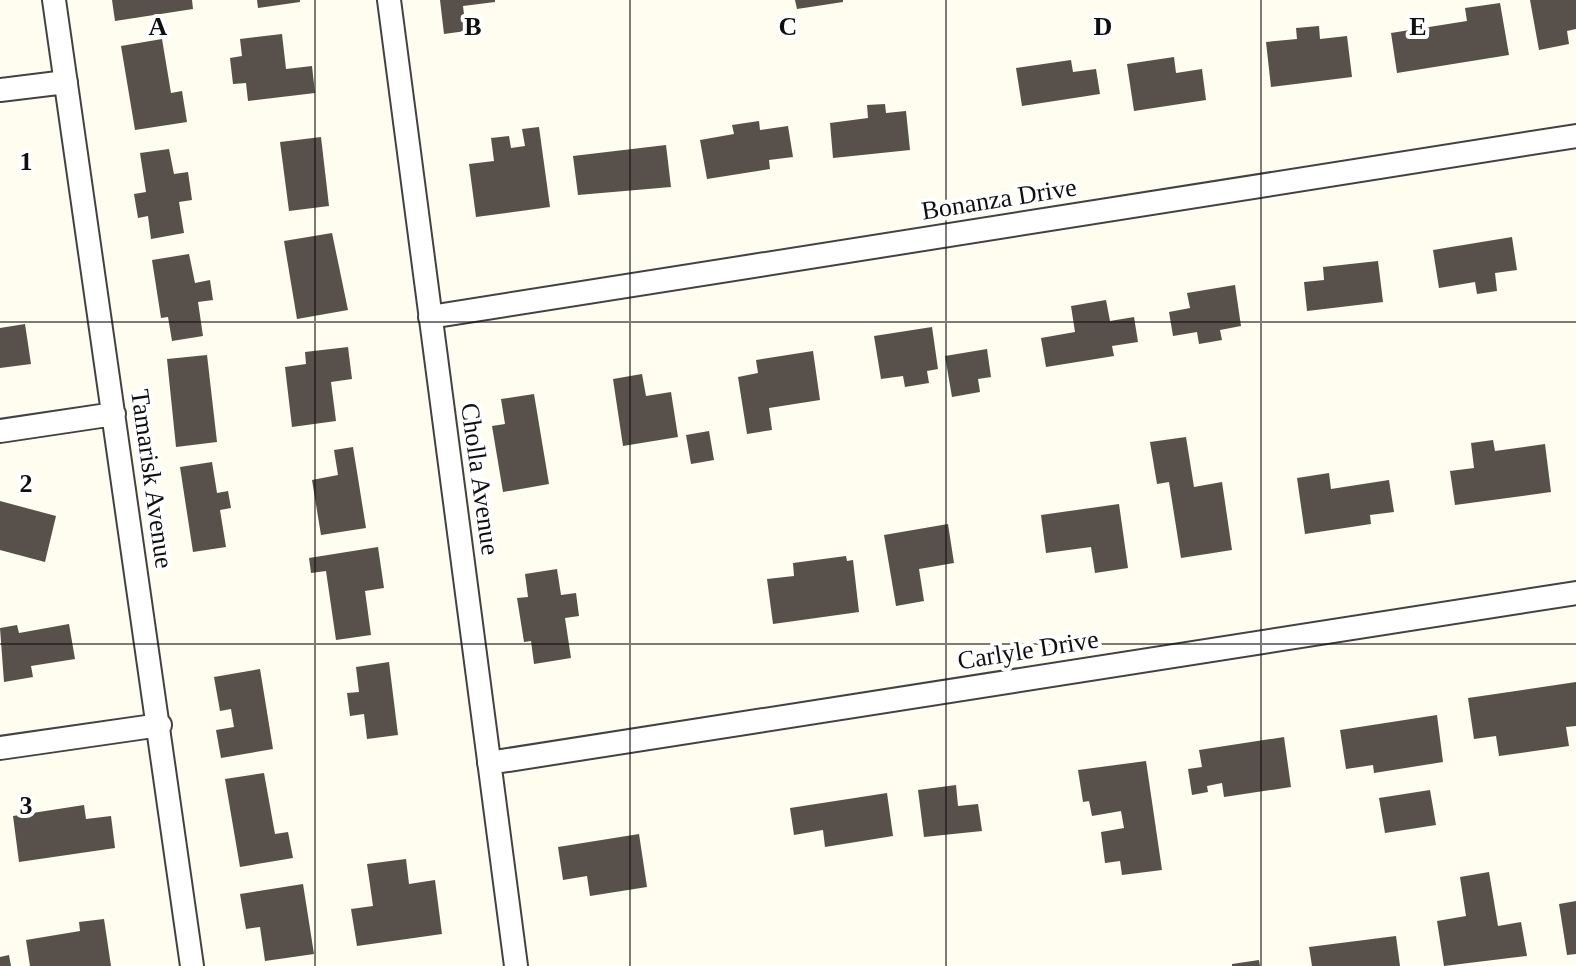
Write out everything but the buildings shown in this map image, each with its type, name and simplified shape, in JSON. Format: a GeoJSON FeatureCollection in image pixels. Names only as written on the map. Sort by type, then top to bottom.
{"type":"FeatureCollection","features":[{"type":"Feature","properties":{"kind":"street","name":"Tamarisk Avenue"},"geometry":{"type":"LineString","coordinates":[[54,0],[160,725],[192,966]]}},
{"type":"Feature","properties":{"kind":"street","name":"Cholla Avenue"},"geometry":{"type":"LineString","coordinates":[[389,0],[516,966]]}},
{"type":"Feature","properties":{"kind":"street"},"geometry":{"type":"LineString","coordinates":[[0,90],[66,82]]}},
{"type":"Feature","properties":{"kind":"street","name":"Bonanza Drive"},"geometry":{"type":"LineString","coordinates":[[430,317],[1576,136]]}},
{"type":"Feature","properties":{"kind":"street"},"geometry":{"type":"LineString","coordinates":[[0,431],[114,414]]}},
{"type":"Feature","properties":{"kind":"street","name":"Carlyle Drive"},"geometry":{"type":"LineString","coordinates":[[489,763],[1576,593]]}},
{"type":"Feature","properties":{"kind":"street"},"geometry":{"type":"LineString","coordinates":[[0,748],[160,725]]}}]}
